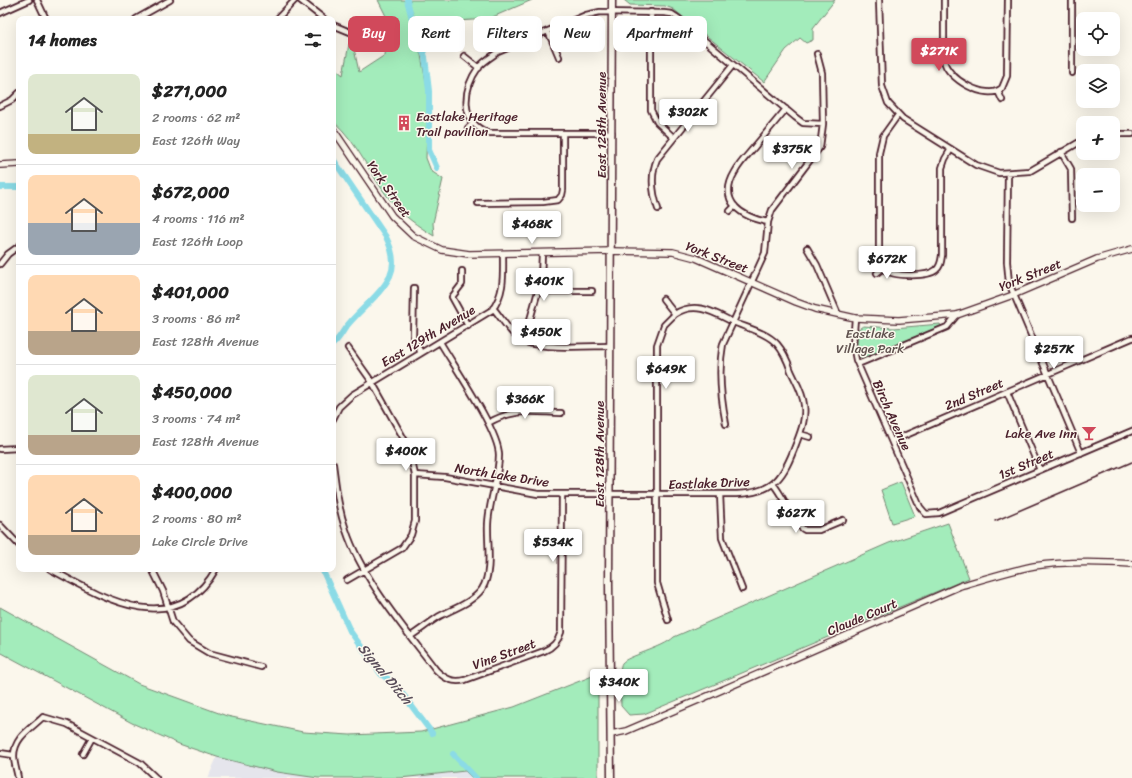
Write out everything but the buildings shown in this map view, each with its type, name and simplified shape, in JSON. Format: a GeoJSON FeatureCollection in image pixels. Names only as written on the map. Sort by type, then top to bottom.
{"type":"FeatureCollection","features":[{"type":"Feature","properties":{"kind":"main road","name":"East 128th Avenue"},"geometry":{"type":"LineString","coordinates":[[611,778],[609,495],[612,0]]}},
{"type":"Feature","properties":{"kind":"street"},"geometry":{"type":"LineString","coordinates":[[0,12],[29,0]]}},
{"type":"Feature","properties":{"kind":"street"},"geometry":{"type":"LineString","coordinates":[[37,0],[45,16]]}},
{"type":"Feature","properties":{"kind":"street"},"geometry":{"type":"LineString","coordinates":[[141,16],[170,0]]}},
{"type":"Feature","properties":{"kind":"street"},"geometry":{"type":"LineString","coordinates":[[280,16],[295,0]]}},
{"type":"Feature","properties":{"kind":"street"},"geometry":{"type":"LineString","coordinates":[[300,0],[320,16]]}},
{"type":"Feature","properties":{"kind":"street"},"geometry":{"type":"LineString","coordinates":[[879,0],[882,86],[888,103],[898,115],[982,168],[1008,173],[1030,171],[1076,144]]}},
{"type":"Feature","properties":{"kind":"street"},"geometry":{"type":"LineString","coordinates":[[944,0],[943,52],[946,68],[951,74],[979,91],[992,93],[998,91],[1004,86],[1007,76],[1008,0]]}},
{"type":"Feature","properties":{"kind":"street"},"geometry":{"type":"LineString","coordinates":[[1072,0],[1072,73]]}},
{"type":"Feature","properties":{"kind":"street"},"geometry":{"type":"LineString","coordinates":[[612,133],[489,133],[479,129],[473,124],[467,113],[467,96],[470,83],[478,68],[498,52],[586,15],[600,12],[651,12],[672,14],[803,123],[823,124]]}},
{"type":"Feature","properties":{"kind":"street"},"geometry":{"type":"LineString","coordinates":[[651,12],[651,110],[657,122],[674,138]]}},
{"type":"Feature","properties":{"kind":"street"},"geometry":{"type":"LineString","coordinates":[[336,26],[348,31]]}},
{"type":"Feature","properties":{"kind":"street"},"geometry":{"type":"LineString","coordinates":[[548,31],[559,57]]}},
{"type":"Feature","properties":{"kind":"street"},"geometry":{"type":"LineString","coordinates":[[726,424],[721,398],[721,352],[732,322],[752,282],[766,249],[768,222],[772,210],[818,151],[821,144],[823,124],[822,73],[817,54]]}},
{"type":"Feature","properties":{"kind":"street"},"geometry":{"type":"LineString","coordinates":[[464,56],[478,68]]}},
{"type":"Feature","properties":{"kind":"street"},"geometry":{"type":"LineString","coordinates":[[658,208],[653,195],[653,172],[657,159],[734,65]]}},
{"type":"Feature","properties":{"kind":"street"},"geometry":{"type":"LineString","coordinates":[[998,91],[1002,100]]}},
{"type":"Feature","properties":{"kind":"street"},"geometry":{"type":"LineString","coordinates":[[0,106],[16,97]]}},
{"type":"Feature","properties":{"kind":"street"},"geometry":{"type":"LineString","coordinates":[[768,222],[749,218],[735,206],[730,191],[734,174],[786,109]]}},
{"type":"Feature","properties":{"kind":"street"},"geometry":{"type":"LineString","coordinates":[[898,115],[885,132],[879,153],[879,250],[880,262],[883,268],[897,274],[925,274],[932,273],[940,265],[942,255],[942,168],[951,149]]}},
{"type":"Feature","properties":{"kind":"street"},"geometry":{"type":"LineString","coordinates":[[468,128],[473,124]]}},
{"type":"Feature","properties":{"kind":"street","name":"York Street"},"geometry":{"type":"LineString","coordinates":[[336,133],[392,216],[413,236],[431,245],[452,252],[503,254],[664,251],[696,258],[796,302],[855,318],[899,320],[957,315],[1013,295],[1097,259],[1132,249]]}},
{"type":"Feature","properties":{"kind":"street"},"geometry":{"type":"LineString","coordinates":[[478,203],[553,202],[561,197],[563,190],[564,134]]}},
{"type":"Feature","properties":{"kind":"street"},"geometry":{"type":"LineString","coordinates":[[1120,134],[1132,134]]}},
{"type":"Feature","properties":{"kind":"street"},"geometry":{"type":"LineString","coordinates":[[1061,152],[1071,169],[1072,218]]}},
{"type":"Feature","properties":{"kind":"street"},"geometry":{"type":"LineString","coordinates":[[0,165],[16,164]]}},
{"type":"Feature","properties":{"kind":"street"},"geometry":{"type":"LineString","coordinates":[[1008,173],[1008,275],[1013,295],[1081,452]]}},
{"type":"Feature","properties":{"kind":"street"},"geometry":{"type":"LineString","coordinates":[[561,197],[565,202]]}},
{"type":"Feature","properties":{"kind":"street"},"geometry":{"type":"LineString","coordinates":[[730,211],[735,206]]}},
{"type":"Feature","properties":{"kind":"street"},"geometry":{"type":"LineString","coordinates":[[0,264],[8,254],[16,248]]}},
{"type":"Feature","properties":{"kind":"street"},"geometry":{"type":"LineString","coordinates":[[807,248],[817,265],[838,314]]}},
{"type":"Feature","properties":{"kind":"street","name":"East 129th Avenue"},"geometry":{"type":"LineString","coordinates":[[336,414],[345,400],[372,382],[468,326],[493,308],[502,289],[503,254]]}},
{"type":"Feature","properties":{"kind":"street"},"geometry":{"type":"LineString","coordinates":[[519,339],[526,334],[541,279],[542,254]]}},
{"type":"Feature","properties":{"kind":"street"},"geometry":{"type":"LineString","coordinates":[[877,273],[883,268]]}},
{"type":"Feature","properties":{"kind":"street"},"geometry":{"type":"LineString","coordinates":[[462,271],[462,284],[452,297],[468,326]]}},
{"type":"Feature","properties":{"kind":"street"},"geometry":{"type":"LineString","coordinates":[[414,288],[413,337],[421,353]]}},
{"type":"Feature","properties":{"kind":"street"},"geometry":{"type":"LineString","coordinates":[[538,290],[592,291]]}},
{"type":"Feature","properties":{"kind":"street"},"geometry":{"type":"LineString","coordinates":[[663,299],[675,314],[664,325],[657,345],[657,584],[668,620]]}},
{"type":"Feature","properties":{"kind":"street"},"geometry":{"type":"LineString","coordinates":[[493,308],[519,339],[553,346],[610,346]]}},
{"type":"Feature","properties":{"kind":"street","name":"Eastlake Drive"},"geometry":{"type":"LineString","coordinates":[[609,495],[754,493],[773,484],[787,466],[800,434],[804,422],[803,401],[781,349],[769,338],[704,308],[691,308],[682,310],[675,314]]}},
{"type":"Feature","properties":{"kind":"street"},"geometry":{"type":"LineString","coordinates":[[858,364],[947,327],[957,315]]}},
{"type":"Feature","properties":{"kind":"street","name":"Birch Avenue"},"geometry":{"type":"LineString","coordinates":[[855,318],[853,345],[858,364],[920,507],[929,514]]}},
{"type":"Feature","properties":{"kind":"street","name":"2nd Street"},"geometry":{"type":"LineString","coordinates":[[892,441],[1132,338]]}},
{"type":"Feature","properties":{"kind":"street"},"geometry":{"type":"LineString","coordinates":[[336,484],[341,517],[349,538],[365,570],[378,591],[411,636],[436,618],[468,601],[482,589],[488,573],[488,514],[499,462],[498,446],[488,423],[440,342]]}},
{"type":"Feature","properties":{"kind":"street"},"geometry":{"type":"LineString","coordinates":[[347,580],[396,553],[405,546],[411,535],[415,521],[415,475],[409,448],[372,382],[348,348]]}},
{"type":"Feature","properties":{"kind":"street"},"geometry":{"type":"LineString","coordinates":[[1007,392],[1040,470]]}},
{"type":"Feature","properties":{"kind":"street"},"geometry":{"type":"LineString","coordinates":[[488,423],[505,414],[514,412],[561,413]]}},
{"type":"Feature","properties":{"kind":"street","name":"1st Street"},"geometry":{"type":"LineString","coordinates":[[929,514],[939,513],[1132,430]]}},
{"type":"Feature","properties":{"kind":"street"},"geometry":{"type":"LineString","coordinates":[[800,434],[810,437]]}},
{"type":"Feature","properties":{"kind":"street"},"geometry":{"type":"LineString","coordinates":[[0,449],[16,448]]}},
{"type":"Feature","properties":{"kind":"street","name":"North Lake Drive"},"geometry":{"type":"LineString","coordinates":[[415,475],[444,477],[538,494],[609,495]]}},
{"type":"Feature","properties":{"kind":"street"},"geometry":{"type":"LineString","coordinates":[[773,484],[784,497],[797,524],[805,530],[819,530],[843,520]]}},
{"type":"Feature","properties":{"kind":"street"},"geometry":{"type":"LineString","coordinates":[[720,494],[722,538],[742,589]]}},
{"type":"Feature","properties":{"kind":"street","name":"Vine Street"},"geometry":{"type":"LineString","coordinates":[[411,636],[436,670],[446,678],[456,681],[465,680],[544,651],[557,643],[561,632],[562,495]]}},
{"type":"Feature","properties":{"kind":"street"},"geometry":{"type":"LineString","coordinates":[[0,525],[16,542]]}},
{"type":"Feature","properties":{"kind":"street","name":"Claude Court"},"geometry":{"type":"LineString","coordinates":[[611,734],[626,731],[648,722],[960,586],[995,575],[1034,566],[1087,562],[1132,564]]}},
{"type":"Feature","properties":{"kind":"street"},"geometry":{"type":"LineString","coordinates":[[55,572],[95,594],[124,605],[150,609],[169,607],[188,599],[211,578],[214,572]]}},
{"type":"Feature","properties":{"kind":"street"},"geometry":{"type":"LineString","coordinates":[[153,572],[169,607],[175,626],[189,641],[202,650],[227,659],[261,667]]}},
{"type":"Feature","properties":{"kind":"street"},"geometry":{"type":"LineString","coordinates":[[18,778],[14,755],[18,742],[24,733],[43,717],[67,724],[140,763],[150,770],[156,778]]}},
{"type":"Feature","properties":{"kind":"street"},"geometry":{"type":"LineString","coordinates":[[83,754],[92,738]]}},
{"type":"Feature","properties":{"kind":"street"},"geometry":{"type":"LineString","coordinates":[[0,753],[14,755]]}},
{"type":"Feature","properties":{"kind":"shaded area"},"geometry":{"type":"Polygon","coordinates":[[[217,757],[277,772],[318,778],[208,778],[217,757]]]}},
{"type":"Feature","properties":{"kind":"shaded area"},"geometry":{"type":"Polygon","coordinates":[[[465,771],[472,778],[400,778],[465,771]]]}},
{"type":"Feature","properties":{"kind":"green space"},"geometry":{"type":"Polygon","coordinates":[[[378,0],[405,0],[410,16],[408,16],[408,52],[420,52],[428,94],[426,158],[431,171],[443,179],[433,223],[434,236],[411,220],[396,206],[377,181],[350,139],[336,124],[336,69],[343,75],[348,49],[348,52],[355,52],[359,72],[385,55],[385,52],[400,52],[400,16],[386,16],[378,0]]]}},
{"type":"Feature","properties":{"kind":"green space"},"geometry":{"type":"Polygon","coordinates":[[[408,0],[532,0],[495,16],[473,16],[473,20],[465,20],[465,16],[414,16],[408,0]]]}},
{"type":"Feature","properties":{"kind":"green space"},"geometry":{"type":"Polygon","coordinates":[[[624,0],[835,0],[813,28],[813,40],[806,43],[800,38],[786,50],[764,82],[707,36],[707,16],[682,16],[673,9],[665,6],[630,5],[624,0]]]}},
{"type":"Feature","properties":{"kind":"green space","name":"Eastlake Village Park"},"geometry":{"type":"Polygon","coordinates":[[[940,324],[941,326],[864,358],[859,357],[857,354],[857,330],[863,326],[894,328],[940,324]]]}},
{"type":"Feature","properties":{"kind":"green space"},"geometry":{"type":"Polygon","coordinates":[[[901,482],[915,516],[892,523],[881,490],[901,482]]]}},
{"type":"Feature","properties":{"kind":"green space"},"geometry":{"type":"Polygon","coordinates":[[[948,523],[969,578],[644,714],[629,715],[621,706],[620,671],[622,663],[625,660],[662,645],[674,637],[889,543],[948,523]]]}},
{"type":"Feature","properties":{"kind":"green space"},"geometry":{"type":"Polygon","coordinates":[[[0,607],[139,684],[227,716],[303,732],[350,735],[421,732],[514,707],[595,675],[598,679],[598,778],[472,778],[465,771],[400,778],[318,778],[277,772],[217,757],[179,744],[132,723],[0,652],[0,607]]]}},
{"type":"Feature","properties":{"kind":"waterway"},"geometry":{"type":"LineString","coordinates":[[407,0],[411,16]]}},
{"type":"Feature","properties":{"kind":"waterway"},"geometry":{"type":"LineString","coordinates":[[423,52],[429,91],[429,150],[437,168]]}},
{"type":"Feature","properties":{"kind":"waterway","name":"Signal Ditch"},"geometry":{"type":"LineString","coordinates":[[336,163],[386,237],[390,246],[393,261],[390,276],[381,290],[351,321],[336,340]]}},
{"type":"Feature","properties":{"kind":"waterway","name":"Signal Ditch"},"geometry":{"type":"LineString","coordinates":[[0,187],[16,187]]}},
{"type":"Feature","properties":{"kind":"waterway","name":"Signal Ditch"},"geometry":{"type":"LineString","coordinates":[[323,572],[350,631],[381,674],[395,684],[432,733]]}},
{"type":"Feature","properties":{"kind":"waterway","name":"Signal Ditch"},"geometry":{"type":"LineString","coordinates":[[453,754],[476,778]]}},
{"type":"Feature","properties":{"kind":"railway"},"geometry":{"type":"LineString","coordinates":[[995,521],[1132,462]]}},
{"type":"Feature","properties":{"kind":"place","name":"Eastlake Heritage Trail pavilion"},"geometry":{"type":"Point","coordinates":[404,123]}},
{"type":"Feature","properties":{"kind":"place","name":"Lake Ave Inn"},"geometry":{"type":"Point","coordinates":[1089,433]}}]}
